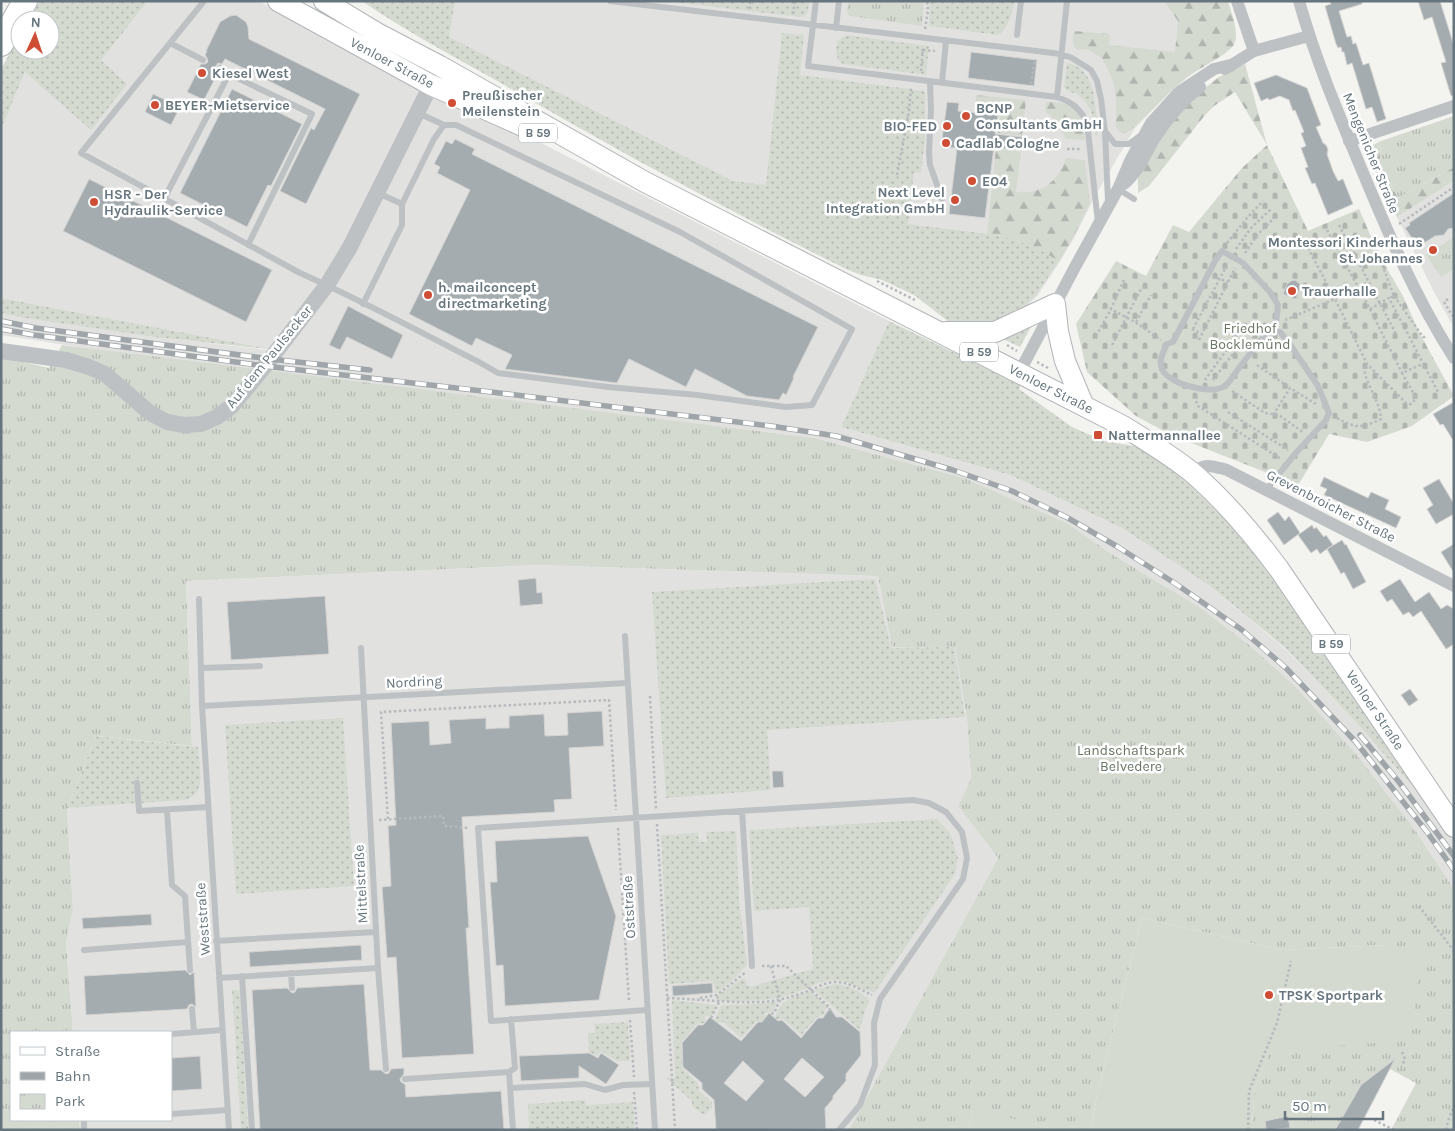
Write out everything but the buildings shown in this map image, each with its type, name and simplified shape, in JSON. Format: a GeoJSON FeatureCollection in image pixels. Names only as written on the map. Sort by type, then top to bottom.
{"type":"FeatureCollection","features":[{"type":"Feature","properties":{"kind":"highway"},"geometry":{"type":"LineString","coordinates":[[1,44],[25,1]]}},
{"type":"Feature","properties":{"kind":"main road","name":"Venloer Straße"},"geometry":{"type":"LineString","coordinates":[[278,1],[432,85],[645,182]]}},
{"type":"Feature","properties":{"kind":"main road","name":"Venloer Straße"},"geometry":{"type":"LineString","coordinates":[[324,1],[377,33],[440,66],[645,182],[938,332],[1023,365],[1083,404],[1123,426],[1193,473],[1228,506],[1253,534],[1279,569],[1454,827]]}},
{"type":"Feature","properties":{"kind":"main road"},"geometry":{"type":"LineString","coordinates":[[432,85],[440,66]]}},
{"type":"Feature","properties":{"kind":"main road"},"geometry":{"type":"LineString","coordinates":[[938,332],[995,332],[1055,304],[1058,331],[1065,361],[1083,404]]}},
{"type":"Feature","properties":{"kind":"street"},"geometry":{"type":"LineString","coordinates":[[1237,1],[1254,51]]}},
{"type":"Feature","properties":{"kind":"street","name":"Mengenicher Straße"},"geometry":{"type":"LineString","coordinates":[[1299,1],[1309,36],[1349,141],[1386,228],[1422,305],[1454,358]]}},
{"type":"Feature","properties":{"kind":"street"},"geometry":{"type":"LineString","coordinates":[[1118,189],[1131,178],[1155,138],[1184,100],[1230,65],[1254,51],[1309,36]]}},
{"type":"Feature","properties":{"kind":"street"},"geometry":{"type":"LineString","coordinates":[[1023,365],[1118,189],[1145,132],[1160,112],[1179,92],[1214,70],[1230,65]]}},
{"type":"Feature","properties":{"kind":"street","name":"Auf dem Paulsacker"},"geometry":{"type":"LineString","coordinates":[[1,350],[66,360],[89,367],[105,374],[150,413],[167,422],[184,425],[202,424],[217,417],[232,406],[326,285],[350,247],[432,85]]}},
{"type":"Feature","properties":{"kind":"street"},"geometry":{"type":"LineString","coordinates":[[1349,141],[1454,106]]}},
{"type":"Feature","properties":{"kind":"street","name":"Grevenbroicher Straße"},"geometry":{"type":"LineString","coordinates":[[1193,473],[1199,467],[1209,465],[1227,470],[1454,586]]}},
{"type":"Feature","properties":{"kind":"lane"},"geometry":{"type":"LineString","coordinates":[[204,1],[81,154],[300,273],[498,373],[786,407],[812,405],[852,330],[680,232],[456,124],[444,125],[418,113]]}},
{"type":"Feature","properties":{"kind":"lane"},"geometry":{"type":"LineString","coordinates":[[610,1],[661,4],[836,28],[1061,54],[1082,64],[1090,70],[1098,81],[1102,98],[1105,131],[1109,205]]}},
{"type":"Feature","properties":{"kind":"lane"},"geometry":{"type":"LineString","coordinates":[[816,1],[808,66],[1057,97],[1070,101],[1080,110],[1087,122],[1098,224]]}},
{"type":"Feature","properties":{"kind":"lane"},"geometry":{"type":"LineString","coordinates":[[836,28],[839,1]]}},
{"type":"Feature","properties":{"kind":"lane"},"geometry":{"type":"LineString","coordinates":[[1017,34],[1021,1]]}},
{"type":"Feature","properties":{"kind":"lane"},"geometry":{"type":"LineString","coordinates":[[1057,97],[1067,1]]}},
{"type":"Feature","properties":{"kind":"lane"},"geometry":{"type":"LineString","coordinates":[[942,83],[946,40]]}},
{"type":"Feature","properties":{"kind":"lane"},"geometry":{"type":"LineString","coordinates":[[170,43],[203,60]]}},
{"type":"Feature","properties":{"kind":"lane"},"geometry":{"type":"LineString","coordinates":[[220,68],[312,114],[248,245]]}},
{"type":"Feature","properties":{"kind":"lane"},"geometry":{"type":"LineString","coordinates":[[164,199],[229,74]]}},
{"type":"Feature","properties":{"kind":"lane"},"geometry":{"type":"LineString","coordinates":[[930,82],[930,165],[942,199]]}},
{"type":"Feature","properties":{"kind":"lane"},"geometry":{"type":"LineString","coordinates":[[363,304],[402,225],[402,204],[434,139],[444,125]]}},
{"type":"Feature","properties":{"kind":"lane"},"geometry":{"type":"LineString","coordinates":[[1105,131],[1115,144],[1129,144],[1145,132]]}},
{"type":"Feature","properties":{"kind":"lane"},"geometry":{"type":"LineString","coordinates":[[1118,189],[1134,199]]}},
{"type":"Feature","properties":{"kind":"lane"},"geometry":{"type":"LineString","coordinates":[[377,193],[402,204]]}},
{"type":"Feature","properties":{"kind":"lane"},"geometry":{"type":"LineString","coordinates":[[1222,251],[1243,263],[1270,292],[1278,305],[1276,324],[1250,353],[1225,386],[1214,390],[1202,389],[1181,384],[1166,375],[1160,368],[1167,344],[1174,342],[1222,251]]}},
{"type":"Feature","properties":{"kind":"lane"},"geometry":{"type":"LineString","coordinates":[[1266,490],[1294,454],[1326,420],[1329,413],[1318,386],[1290,343],[1280,332],[1270,329]]}},
{"type":"Feature","properties":{"kind":"lane","name":"Weststraße"},"geometry":{"type":"LineString","coordinates":[[199,599],[202,706],[229,1130]]}},
{"type":"Feature","properties":{"kind":"lane","name":"Oststraße"},"geometry":{"type":"LineString","coordinates":[[625,636],[655,1130]]}},
{"type":"Feature","properties":{"kind":"lane","name":"Mittelstraße"},"geometry":{"type":"LineString","coordinates":[[360,648],[378,968],[386,1069]]}},
{"type":"Feature","properties":{"kind":"lane"},"geometry":{"type":"LineString","coordinates":[[201,668],[260,666]]}},
{"type":"Feature","properties":{"kind":"lane","name":"Nordring"},"geometry":{"type":"LineString","coordinates":[[202,706],[627,683]]}},
{"type":"Feature","properties":{"kind":"lane"},"geometry":{"type":"LineString","coordinates":[[137,784],[139,811],[208,807]]}},
{"type":"Feature","properties":{"kind":"lane"},"geometry":{"type":"LineString","coordinates":[[648,1010],[491,1020],[478,828],[913,800],[929,802],[946,812],[962,832],[967,858],[963,879],[880,1000],[874,1023],[875,1065],[860,1106],[839,1130]]}},
{"type":"Feature","properties":{"kind":"lane"},"geometry":{"type":"LineString","coordinates":[[167,810],[172,885],[185,896],[190,970]]}},
{"type":"Feature","properties":{"kind":"lane"},"geometry":{"type":"LineString","coordinates":[[742,811],[752,966]]}},
{"type":"Feature","properties":{"kind":"lane"},"geometry":{"type":"LineString","coordinates":[[216,941],[376,932]]}},
{"type":"Feature","properties":{"kind":"lane"},"geometry":{"type":"LineString","coordinates":[[84,950],[188,942]]}},
{"type":"Feature","properties":{"kind":"lane"},"geometry":{"type":"LineString","coordinates":[[219,978],[378,968]]}},
{"type":"Feature","properties":{"kind":"lane"},"geometry":{"type":"LineString","coordinates":[[291,973],[292,988]]}},
{"type":"Feature","properties":{"kind":"lane"},"geometry":{"type":"LineString","coordinates":[[242,976],[252,1130]]}},
{"type":"Feature","properties":{"kind":"lane"},"geometry":{"type":"LineString","coordinates":[[192,1008],[194,1032]]}},
{"type":"Feature","properties":{"kind":"lane"},"geometry":{"type":"LineString","coordinates":[[405,1079],[509,1072],[514,1068],[511,1019]]}},
{"type":"Feature","properties":{"kind":"lane"},"geometry":{"type":"LineString","coordinates":[[172,1034],[222,1030]]}},
{"type":"Feature","properties":{"kind":"lane"},"geometry":{"type":"LineString","coordinates":[[509,1072],[513,1130]]}},
{"type":"Feature","properties":{"kind":"lane"},"geometry":{"type":"LineString","coordinates":[[511,1088],[585,1084],[605,1090],[622,1086],[652,1084]]}},
{"type":"Feature","properties":{"kind":"lane"},"geometry":{"type":"LineString","coordinates":[[172,1114],[228,1110]]}},
{"type":"Feature","properties":{"kind":"path"},"geometry":{"type":"LineString","coordinates":[[897,175],[908,112],[911,79]]}},
{"type":"Feature","properties":{"kind":"path"},"geometry":{"type":"LineString","coordinates":[[995,140],[1021,143]]}},
{"type":"Feature","properties":{"kind":"path"},"geometry":{"type":"LineString","coordinates":[[1067,148],[1081,149]]}},
{"type":"Feature","properties":{"kind":"path"},"geometry":{"type":"LineString","coordinates":[[1400,223],[1454,187]]}},
{"type":"Feature","properties":{"kind":"path"},"geometry":{"type":"LineString","coordinates":[[1222,251],[1247,218],[1263,201]]}},
{"type":"Feature","properties":{"kind":"path"},"geometry":{"type":"LineString","coordinates":[[1199,340],[1239,261],[1258,234],[1276,216]]}},
{"type":"Feature","properties":{"kind":"path"},"geometry":{"type":"LineString","coordinates":[[1339,225],[1396,334]]}},
{"type":"Feature","properties":{"kind":"path"},"geometry":{"type":"LineString","coordinates":[[1386,228],[1374,243],[1394,296],[1423,337],[1440,336]]}},
{"type":"Feature","properties":{"kind":"path"},"geometry":{"type":"LineString","coordinates":[[1308,248],[1367,364],[1406,403],[1411,404],[1414,402],[1414,394],[1327,230]]}},
{"type":"Feature","properties":{"kind":"path"},"geometry":{"type":"LineString","coordinates":[[1096,336],[1124,280]]}},
{"type":"Feature","properties":{"kind":"path"},"geometry":{"type":"LineString","coordinates":[[1112,345],[1141,289]]}},
{"type":"Feature","properties":{"kind":"path"},"geometry":{"type":"LineString","coordinates":[[1135,322],[1151,295]]}},
{"type":"Feature","properties":{"kind":"path"},"geometry":{"type":"LineString","coordinates":[[1370,309],[1394,296]]}},
{"type":"Feature","properties":{"kind":"path"},"geometry":{"type":"LineString","coordinates":[[1389,298],[1438,392]]}},
{"type":"Feature","properties":{"kind":"path"},"geometry":{"type":"LineString","coordinates":[[1439,304],[1448,298]]}},
{"type":"Feature","properties":{"kind":"path"},"geometry":{"type":"LineString","coordinates":[[1276,324],[1335,299]]}},
{"type":"Feature","properties":{"kind":"path"},"geometry":{"type":"LineString","coordinates":[[1444,302],[1454,318]]}},
{"type":"Feature","properties":{"kind":"path"},"geometry":{"type":"LineString","coordinates":[[1111,309],[1135,322],[1167,344]]}},
{"type":"Feature","properties":{"kind":"path"},"geometry":{"type":"LineString","coordinates":[[1183,324],[1202,334]]}},
{"type":"Feature","properties":{"kind":"path"},"geometry":{"type":"LineString","coordinates":[[995,332],[998,340],[1023,365]]}},
{"type":"Feature","properties":{"kind":"path"},"geometry":{"type":"LineString","coordinates":[[1250,353],[1233,341],[1196,401],[1198,406],[1287,463]]}},
{"type":"Feature","properties":{"kind":"path"},"geometry":{"type":"LineString","coordinates":[[1202,389],[1239,346]]}},
{"type":"Feature","properties":{"kind":"path"},"geometry":{"type":"LineString","coordinates":[[1256,365],[1329,413],[1346,423],[1358,427],[1368,425],[1381,418],[1381,410],[1370,389],[1365,373],[1364,366],[1367,364]]}},
{"type":"Feature","properties":{"kind":"path"},"geometry":{"type":"LineString","coordinates":[[1402,373],[1423,364]]}},
{"type":"Feature","properties":{"kind":"path"},"geometry":{"type":"LineString","coordinates":[[1225,386],[1265,413],[1279,415],[1311,438]]}},
{"type":"Feature","properties":{"kind":"path"},"geometry":{"type":"LineString","coordinates":[[1273,415],[1290,388]]}},
{"type":"Feature","properties":{"kind":"path"},"geometry":{"type":"LineString","coordinates":[[1228,412],[1294,454]]}},
{"type":"Feature","properties":{"kind":"path"},"geometry":{"type":"LineString","coordinates":[[650,696],[675,1130]]}},
{"type":"Feature","properties":{"kind":"path"},"geometry":{"type":"LineString","coordinates":[[370,821],[443,816],[444,826],[478,828]]}},
{"type":"Feature","properties":{"kind":"path"},"geometry":{"type":"LineString","coordinates":[[1419,906],[1454,951]]}},
{"type":"Feature","properties":{"kind":"path"},"geometry":{"type":"LineString","coordinates":[[1248,1130],[1249,1091],[1277,1023],[1291,961]]}},
{"type":"Feature","properties":{"kind":"path"},"geometry":{"type":"LineString","coordinates":[[698,999],[716,995],[752,966],[786,966],[830,1007],[830,1011]]}},
{"type":"Feature","properties":{"kind":"path"},"geometry":{"type":"LineString","coordinates":[[771,966],[780,1000],[774,1013],[771,1014]]}},
{"type":"Feature","properties":{"kind":"path"},"geometry":{"type":"LineString","coordinates":[[667,998],[719,1002],[761,1002],[780,1000],[829,982],[838,982],[850,985],[880,1000]]}},
{"type":"Feature","properties":{"kind":"path"},"geometry":{"type":"LineString","coordinates":[[711,1018],[719,1002]]}},
{"type":"Feature","properties":{"kind":"path"},"geometry":{"type":"LineString","coordinates":[[1402,1052],[1405,1059],[1402,1066]]}},
{"type":"Feature","properties":{"kind":"path"},"geometry":{"type":"LineString","coordinates":[[1446,1130],[1454,1106]]}},
{"type":"Feature","properties":{"kind":"path"},"geometry":{"type":"LineString","coordinates":[[1374,1120],[1394,1130]]}},
{"type":"Feature","properties":{"kind":"shaded area"},"geometry":{"type":"Polygon","coordinates":[[[148,1],[259,1],[387,69],[459,101],[889,321],[841,427],[1010,475],[1122,528],[1210,586],[1284,648],[1355,721],[1436,813],[1454,840],[1454,889],[1413,827],[1356,754],[1295,686],[1248,644],[1198,606],[1113,555],[1067,523],[964,478],[815,438],[111,352],[1,335],[1,313],[154,337],[277,351],[1,298],[1,130],[25,72],[100,60],[148,1]]]}},
{"type":"Feature","properties":{"kind":"shaded area"},"geometry":{"type":"Polygon","coordinates":[[[384,1],[1228,1],[1234,22],[1235,39],[1233,46],[1189,76],[1171,91],[1135,128],[1095,196],[1061,260],[1038,295],[1025,308],[1012,317],[488,64],[384,1]]]}},
{"type":"Feature","properties":{"kind":"shaded area","name":"Montessori Kinderhaus St. Johannes"},"geometry":{"type":"Polygon","coordinates":[[[1454,181],[1454,328],[1397,217],[1454,181]]]}},
{"type":"Feature","properties":{"kind":"shaded area"},"geometry":{"type":"Polygon","coordinates":[[[538,565],[878,576],[892,646],[955,646],[967,719],[971,779],[958,806],[998,858],[849,1130],[80,1130],[79,1121],[172,1121],[172,1031],[73,1031],[66,942],[73,910],[67,808],[192,746],[186,581],[538,565]]]}},
{"type":"Feature","properties":{"kind":"green space"},"geometry":{"type":"Polygon","coordinates":[[[39,1],[148,1],[101,60],[127,84],[91,130],[25,72],[1,130],[1,69],[10,53],[10,60],[60,60],[60,10],[34,10],[39,1]]]}},
{"type":"Feature","properties":{"kind":"green space"},"geometry":{"type":"Polygon","coordinates":[[[362,1],[455,1],[449,37],[733,181],[766,185],[782,33],[804,35],[800,75],[925,91],[926,131],[921,173],[914,172],[908,224],[1004,236],[1036,247],[1059,261],[1036,295],[1017,313],[996,323],[949,322],[914,295],[882,280],[846,269],[632,157],[433,45],[362,1]]]}},
{"type":"Feature","properties":{"kind":"green space"},"geometry":{"type":"Polygon","coordinates":[[[665,1],[810,1],[807,14],[801,17],[665,1]]]}},
{"type":"Feature","properties":{"kind":"green space"},"geometry":{"type":"Polygon","coordinates":[[[848,1],[924,1],[922,26],[849,16],[847,12],[848,1]]]}},
{"type":"Feature","properties":{"kind":"green space"},"geometry":{"type":"Polygon","coordinates":[[[930,1],[1015,1],[1007,25],[998,35],[929,26],[930,1]]]}},
{"type":"Feature","properties":{"kind":"green space"},"geometry":{"type":"Polygon","coordinates":[[[1164,1],[1228,1],[1235,24],[1235,41],[1233,46],[1224,54],[1182,81],[1138,124],[1124,134],[1119,132],[1116,127],[1116,99],[1113,81],[1102,58],[1087,49],[1075,48],[1073,43],[1074,31],[1110,34],[1109,45],[1175,52],[1178,21],[1164,1]]]}},
{"type":"Feature","properties":{"kind":"green space"},"geometry":{"type":"Polygon","coordinates":[[[846,35],[929,46],[926,75],[843,64],[836,54],[836,48],[837,41],[846,35]]]}},
{"type":"Feature","properties":{"kind":"green space"},"geometry":{"type":"Polygon","coordinates":[[[1067,63],[1075,65],[1082,70],[1093,89],[1098,128],[1097,136],[1095,135],[1091,113],[1086,103],[1078,95],[1064,87],[1067,63]]]}},
{"type":"Feature","properties":{"kind":"green space"},"geometry":{"type":"Polygon","coordinates":[[[1245,64],[1267,145],[1235,92],[1214,106],[1205,115],[1149,186],[1138,193],[1138,172],[1169,125],[1191,99],[1219,77],[1245,64]]]}},
{"type":"Feature","properties":{"kind":"green space"},"geometry":{"type":"Polygon","coordinates":[[[976,95],[1026,100],[1022,136],[998,133],[1000,114],[975,110],[976,95]]]}},
{"type":"Feature","properties":{"kind":"green space"},"geometry":{"type":"Polygon","coordinates":[[[1046,102],[1064,104],[1076,110],[1080,115],[1085,140],[1066,139],[1058,123],[1045,111],[1046,102]]]}},
{"type":"Feature","properties":{"kind":"green space"},"geometry":{"type":"Polygon","coordinates":[[[1454,116],[1454,167],[1398,198],[1380,164],[1381,141],[1454,116]]]}},
{"type":"Feature","properties":{"kind":"green space"},"geometry":{"type":"Polygon","coordinates":[[[1381,141],[1380,164],[1398,198],[1454,167],[1454,181],[1397,217],[1370,160],[1369,152],[1371,146],[1381,141]]]}},
{"type":"Feature","properties":{"kind":"green space","name":"Friedhof Bocklemünd"},"geometry":{"type":"Polygon","coordinates":[[[1267,145],[1308,231],[1359,209],[1379,255],[1403,296],[1419,332],[1454,396],[1412,426],[1367,442],[1329,434],[1297,487],[1280,478],[1171,435],[1136,416],[1087,372],[1076,324],[1116,261],[1146,276],[1173,225],[1189,232],[1242,168],[1267,145]]]}},
{"type":"Feature","properties":{"kind":"green space"},"geometry":{"type":"Polygon","coordinates":[[[996,148],[1021,151],[1016,192],[1034,191],[1048,185],[1058,174],[1066,158],[1085,160],[1090,204],[1059,261],[1024,243],[987,234],[996,148]]]}},
{"type":"Feature","properties":{"kind":"green space"},"geometry":{"type":"Polygon","coordinates":[[[1454,237],[1454,269],[1441,277],[1426,255],[1454,237]]]}},
{"type":"Feature","properties":{"kind":"green space"},"geometry":{"type":"Polygon","coordinates":[[[1,298],[269,349],[154,337],[20,317],[1,313],[1,298]]]}},
{"type":"Feature","properties":{"kind":"green space"},"geometry":{"type":"Polygon","coordinates":[[[889,321],[1021,385],[1019,389],[1072,427],[1104,441],[1141,447],[1190,485],[1241,535],[1342,674],[1436,813],[1355,721],[1284,647],[1210,586],[1122,528],[1010,475],[841,427],[889,321]]]}},
{"type":"Feature","properties":{"kind":"green space"},"geometry":{"type":"Polygon","coordinates":[[[1033,323],[1020,347],[1003,339],[1033,323]]]}},
{"type":"Feature","properties":{"kind":"green space","name":"Landschaftspark Belvedere"},"geometry":{"type":"Polygon","coordinates":[[[62,345],[815,438],[964,478],[1067,523],[1113,555],[1198,606],[1248,644],[1295,686],[1356,754],[1413,827],[1454,889],[1454,1130],[1391,1130],[1416,1083],[1390,1069],[1361,1085],[1335,1130],[1295,1130],[1289,1115],[1252,1123],[1255,1087],[1271,1050],[1410,1039],[1385,945],[1282,950],[1142,918],[1097,1095],[1091,1130],[1058,1130],[973,1110],[968,1130],[849,1130],[998,858],[958,806],[971,779],[967,719],[955,647],[892,647],[878,576],[538,565],[186,581],[192,746],[96,736],[67,808],[73,910],[66,942],[73,1031],[10,1031],[10,1121],[79,1121],[80,1130],[1,1130],[1,357],[49,368],[62,345]]]}},
{"type":"Feature","properties":{"kind":"green space"},"geometry":{"type":"Polygon","coordinates":[[[875,579],[891,648],[954,647],[965,717],[767,730],[771,790],[666,798],[652,592],[875,579]]]}},
{"type":"Feature","properties":{"kind":"green space"},"geometry":{"type":"Polygon","coordinates":[[[343,718],[354,886],[236,894],[225,725],[343,718]]]}},
{"type":"Feature","properties":{"kind":"green space"},"geometry":{"type":"Polygon","coordinates":[[[96,736],[198,747],[200,779],[196,793],[184,800],[67,808],[96,736]]]}},
{"type":"Feature","properties":{"kind":"green space"},"geometry":{"type":"Polygon","coordinates":[[[937,819],[950,833],[958,858],[955,874],[875,992],[834,980],[822,982],[777,998],[752,1001],[717,1001],[716,997],[745,978],[747,985],[750,987],[813,969],[809,907],[754,911],[749,830],[937,819]]]}},
{"type":"Feature","properties":{"kind":"green space"},"geometry":{"type":"Polygon","coordinates":[[[736,831],[739,899],[747,965],[716,994],[713,981],[669,984],[661,835],[698,833],[699,842],[707,842],[706,832],[736,831]]]}},
{"type":"Feature","properties":{"kind":"green space","name":"TPSK Sportpark"},"geometry":{"type":"Polygon","coordinates":[[[1142,918],[1282,950],[1385,945],[1422,949],[1410,1040],[1271,1051],[1255,1087],[1252,1122],[1289,1115],[1295,1130],[1091,1130],[1097,1095],[1142,918]]]}},
{"type":"Feature","properties":{"kind":"green space"},"geometry":{"type":"Polygon","coordinates":[[[835,984],[854,989],[870,1001],[865,1010],[860,1030],[814,990],[835,984]]]}},
{"type":"Feature","properties":{"kind":"green space"},"geometry":{"type":"Polygon","coordinates":[[[232,990],[240,990],[248,1130],[241,1130],[232,990]]]}},
{"type":"Feature","properties":{"kind":"green space"},"geometry":{"type":"Polygon","coordinates":[[[810,991],[828,1007],[824,1011],[826,1014],[817,1017],[801,1035],[783,1019],[775,1020],[783,1003],[810,991]]]}},
{"type":"Feature","properties":{"kind":"green space"},"geometry":{"type":"Polygon","coordinates":[[[672,1000],[716,1005],[712,1016],[705,1016],[705,1023],[697,1024],[681,1043],[683,1069],[698,1083],[699,1091],[712,1102],[712,1108],[704,1115],[692,1106],[692,1101],[666,1078],[675,1078],[672,1000]]]}},
{"type":"Feature","properties":{"kind":"green space"},"geometry":{"type":"Polygon","coordinates":[[[777,1002],[773,1012],[765,1013],[766,1021],[757,1021],[741,1038],[723,1022],[715,1023],[721,1005],[777,1002]]]}},
{"type":"Feature","properties":{"kind":"green space"},"geometry":{"type":"Polygon","coordinates":[[[628,1022],[630,1061],[616,1061],[601,1051],[597,1056],[589,1052],[588,1033],[595,1033],[594,1024],[628,1022]]]}},
{"type":"Feature","properties":{"kind":"green space"},"geometry":{"type":"Polygon","coordinates":[[[585,1100],[587,1105],[633,1102],[635,1130],[529,1130],[528,1104],[585,1100]]]}},
{"type":"Feature","properties":{"kind":"green space"},"geometry":{"type":"Polygon","coordinates":[[[973,1109],[1058,1130],[968,1130],[973,1109]]]}},
{"type":"Feature","properties":{"kind":"railway"},"geometry":{"type":"LineString","coordinates":[[1,321],[36,328],[270,359],[370,370]]}},
{"type":"Feature","properties":{"kind":"railway"},"geometry":{"type":"LineString","coordinates":[[1,329],[265,366],[771,426],[836,436],[953,470],[1012,491],[1068,518],[1118,547],[1176,584],[1242,630],[1286,668],[1355,741],[1427,832],[1454,870]]}},
{"type":"Feature","properties":{"kind":"railway"},"geometry":{"type":"LineString","coordinates":[[1360,735],[1399,782],[1454,856]]}},
{"type":"Feature","properties":{"kind":"place","name":"Kiesel West"},"geometry":{"type":"Point","coordinates":[202,73]}},
{"type":"Feature","properties":{"kind":"place","name":"Preußischer Meilenstein"},"geometry":{"type":"Point","coordinates":[452,103]}},
{"type":"Feature","properties":{"kind":"place","name":"BEYER-Mietservice"},"geometry":{"type":"Point","coordinates":[155,105]}},
{"type":"Feature","properties":{"kind":"place","name":"BCNP Consultants GmbH"},"geometry":{"type":"Point","coordinates":[966,116]}},
{"type":"Feature","properties":{"kind":"place","name":"BIO-FED"},"geometry":{"type":"Point","coordinates":[947,126]}},
{"type":"Feature","properties":{"kind":"place","name":"Cadlab Cologne"},"geometry":{"type":"Point","coordinates":[946,143]}},
{"type":"Feature","properties":{"kind":"place","name":"E04"},"geometry":{"type":"Point","coordinates":[972,181]}},
{"type":"Feature","properties":{"kind":"place","name":"Next Level Integration GmbH"},"geometry":{"type":"Point","coordinates":[955,200]}},
{"type":"Feature","properties":{"kind":"place","name":"HSR - Der Hydraulik-Service"},"geometry":{"type":"Point","coordinates":[94,202]}},
{"type":"Feature","properties":{"kind":"place","name":"Montessori Kinderhaus St. Johannes"},"geometry":{"type":"Point","coordinates":[1433,250]}},
{"type":"Feature","properties":{"kind":"place","name":"Trauerhalle"},"geometry":{"type":"Point","coordinates":[1292,291]}},
{"type":"Feature","properties":{"kind":"place","name":"h. mailconcept directmarketing"},"geometry":{"type":"Point","coordinates":[428,295]}},
{"type":"Feature","properties":{"kind":"place","name":"Nattermannallee"},"geometry":{"type":"Point","coordinates":[1098,435]}},
{"type":"Feature","properties":{"kind":"place","name":"TPSK Sportpark"},"geometry":{"type":"Point","coordinates":[1269,995]}}]}
